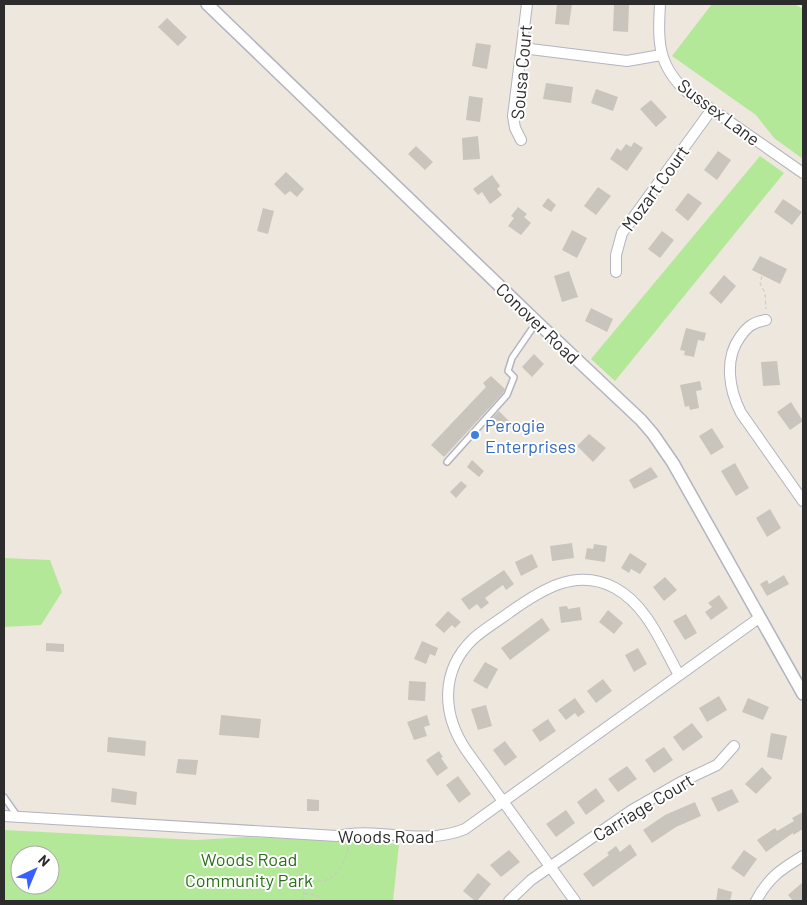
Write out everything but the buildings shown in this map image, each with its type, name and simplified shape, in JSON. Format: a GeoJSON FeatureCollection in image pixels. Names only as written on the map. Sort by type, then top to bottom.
{"type":"FeatureCollection","features":[{"type":"Feature","properties":{"kind":"street","name":"Conover Road"},"geometry":{"type":"LineString","coordinates":[[207,4],[536,322],[641,420],[673,464],[759,618],[802,688]]}},
{"type":"Feature","properties":{"kind":"street","name":"Sousa Court"},"geometry":{"type":"LineString","coordinates":[[521,140],[513,121],[527,4]]}},
{"type":"Feature","properties":{"kind":"street","name":"Sussex Lane"},"geometry":{"type":"LineString","coordinates":[[660,4],[658,33],[661,54],[668,70],[679,84],[687,92],[803,173]]}},
{"type":"Feature","properties":{"kind":"street"},"geometry":{"type":"LineString","coordinates":[[522,48],[627,61],[661,54]]}},
{"type":"Feature","properties":{"kind":"street","name":"Mozart Court"},"geometry":{"type":"LineString","coordinates":[[616,272],[617,248],[622,233],[712,109]]}},
{"type":"Feature","properties":{"kind":"street"},"geometry":{"type":"LineString","coordinates":[[766,320],[749,326],[734,347],[730,361],[733,394],[741,412],[803,501]]}},
{"type":"Feature","properties":{"kind":"street"},"geometry":{"type":"LineString","coordinates":[[575,901],[459,740],[449,714],[448,688],[456,662],[473,639],[537,593],[551,586],[566,582],[592,581],[604,583],[623,593],[640,608],[679,675]]}},
{"type":"Feature","properties":{"kind":"street","name":"Woods Road"},"geometry":{"type":"LineString","coordinates":[[4,816],[337,836],[350,834],[419,837],[449,836],[465,829],[759,618]]}},
{"type":"Feature","properties":{"kind":"street","name":"Carriage Court"},"geometry":{"type":"LineString","coordinates":[[509,901],[531,880],[632,810],[674,786],[717,766],[734,746]]}},
{"type":"Feature","properties":{"kind":"street"},"geometry":{"type":"LineString","coordinates":[[756,901],[770,880],[803,856]]}},
{"type":"Feature","properties":{"kind":"lane"},"geometry":{"type":"LineString","coordinates":[[447,462],[507,395],[514,377],[508,371],[512,358],[536,322]]}},
{"type":"Feature","properties":{"kind":"lane"},"geometry":{"type":"LineString","coordinates":[[4,797],[19,817]]}},
{"type":"Feature","properties":{"kind":"path"},"geometry":{"type":"LineString","coordinates":[[762,276],[760,283],[765,292],[766,320]]}},
{"type":"Feature","properties":{"kind":"path"},"geometry":{"type":"LineString","coordinates":[[290,879],[324,881],[338,871],[345,859],[350,834]]}},
{"type":"Feature","properties":{"kind":"path"},"geometry":{"type":"LineString","coordinates":[[303,901],[305,880]]}},
{"type":"Feature","properties":{"kind":"path"},"geometry":{"type":"LineString","coordinates":[[304,894],[317,895],[323,901]]}},
{"type":"Feature","properties":{"kind":"green space"},"geometry":{"type":"Polygon","coordinates":[[[712,4],[794,4],[803,9],[803,159],[774,138],[756,115],[672,56],[712,4]]]}},
{"type":"Feature","properties":{"kind":"green space"},"geometry":{"type":"Polygon","coordinates":[[[760,156],[784,173],[615,381],[591,359],[760,156]]]}},
{"type":"Feature","properties":{"kind":"green space"},"geometry":{"type":"Polygon","coordinates":[[[4,558],[50,560],[62,592],[41,625],[4,627],[4,558]]]}},
{"type":"Feature","properties":{"kind":"green space","name":"Woods Road Community Park"},"geometry":{"type":"Polygon","coordinates":[[[4,830],[196,840],[246,837],[399,844],[393,901],[4,901],[4,830]]]}},
{"type":"Feature","properties":{"kind":"place","name":"Perogie Enterprises"},"geometry":{"type":"Point","coordinates":[475,435]}}]}
